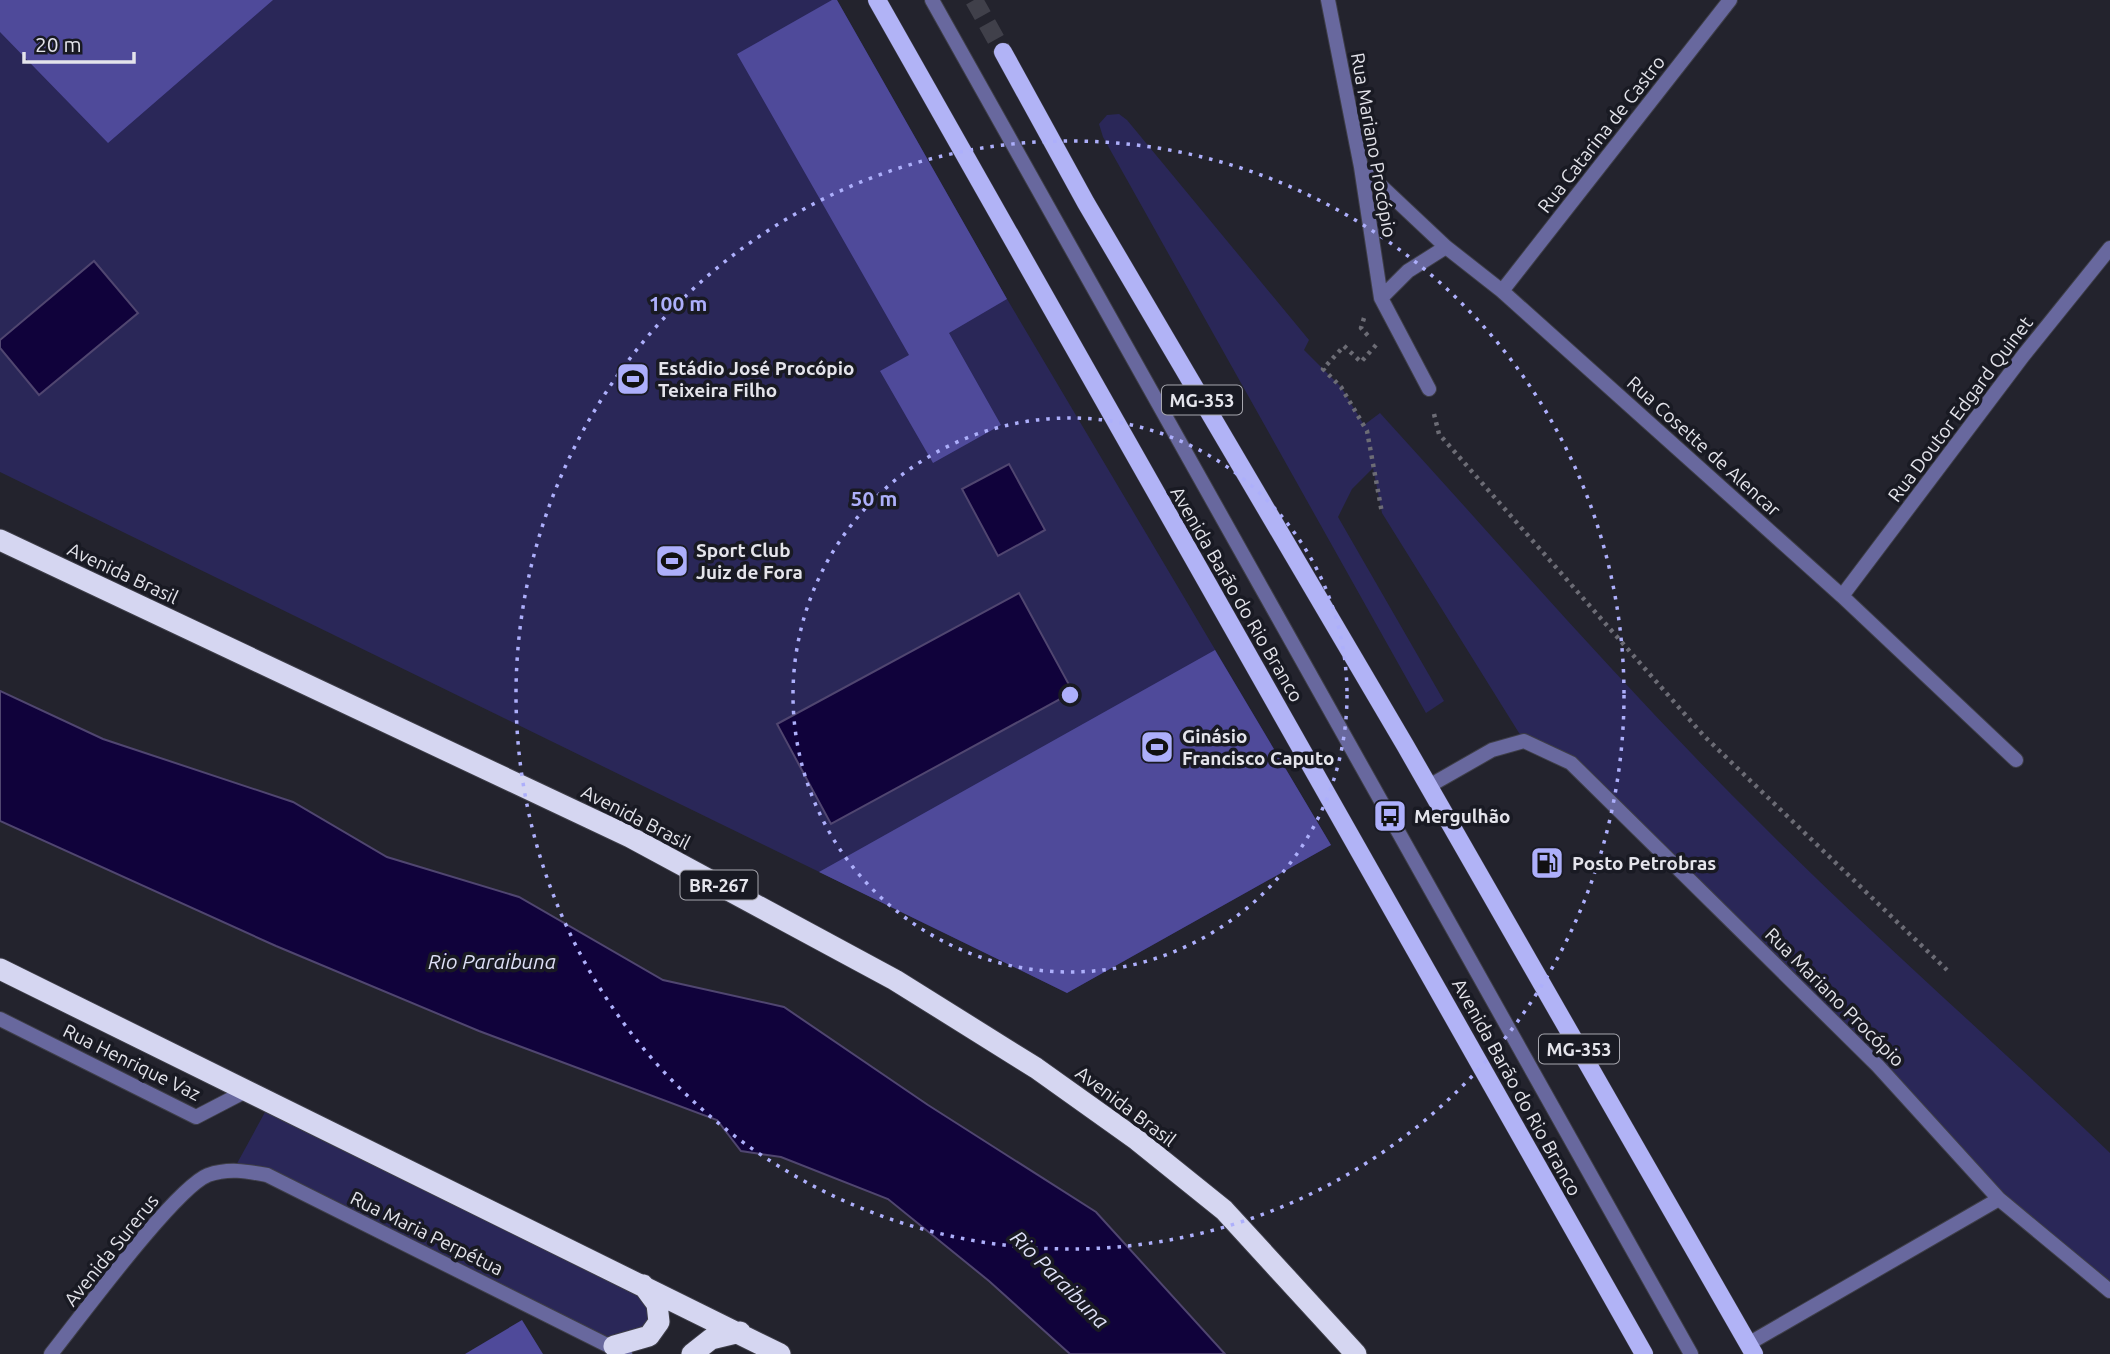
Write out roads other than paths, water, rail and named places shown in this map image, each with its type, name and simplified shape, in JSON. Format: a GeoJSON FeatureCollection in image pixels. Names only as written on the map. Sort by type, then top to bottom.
{"type":"FeatureCollection","features":[{"type":"Feature","properties":{"kind":"highway","name":"Avenida Brasil"},"geometry":{"type":"LineString","coordinates":[[0,540],[630,837],[895,980],[1036,1068],[1137,1140],[1224,1210],[1356,1354]]}},
{"type":"Feature","properties":{"kind":"highway"},"geometry":{"type":"LineString","coordinates":[[0,969],[780,1354]]}},
{"type":"Feature","properties":{"kind":"highway"},"geometry":{"type":"LineString","coordinates":[[620,1350],[653,1345],[659,1322],[657,1304],[643,1285]]}},
{"type":"Feature","properties":{"kind":"highway"},"geometry":{"type":"LineString","coordinates":[[692,1354],[710,1339],[740,1332]]}},
{"type":"Feature","properties":{"kind":"main road","name":"Avenida Barão do Rio Branco"},"geometry":{"type":"LineString","coordinates":[[877,0],[1644,1354]]}},
{"type":"Feature","properties":{"kind":"main road","name":"MG-353"},"geometry":{"type":"LineString","coordinates":[[1003,52],[1086,203],[1429,786],[1751,1349]]}},
{"type":"Feature","properties":{"kind":"street","name":"Avenida Barão do Rio Branco"},"geometry":{"type":"LineString","coordinates":[[932,0],[1691,1354]]}},
{"type":"Feature","properties":{"kind":"street","name":"Rua Mariano Procópio"},"geometry":{"type":"LineString","coordinates":[[1328,0],[1361,167],[1381,298],[1429,389]]}},
{"type":"Feature","properties":{"kind":"street","name":"Rua Catarina de Castro"},"geometry":{"type":"LineString","coordinates":[[1502,291],[1730,0]]}},
{"type":"Feature","properties":{"kind":"street","name":"Rua Cosette de Alencar"},"geometry":{"type":"LineString","coordinates":[[1361,167],[1446,247],[1502,291],[1842,596],[2016,760]]}},
{"type":"Feature","properties":{"kind":"street"},"geometry":{"type":"LineString","coordinates":[[1381,298],[1408,271],[1446,247]]}},
{"type":"Feature","properties":{"kind":"street","name":"Rua Doutor Edgard Quinet"},"geometry":{"type":"LineString","coordinates":[[1842,596],[2023,356],[2110,248]]}},
{"type":"Feature","properties":{"kind":"street","name":"Rua Mariano Procópio"},"geometry":{"type":"LineString","coordinates":[[1429,786],[1492,750],[1524,741],[1571,764],[1878,1066],[2000,1199],[2110,1291]]}},
{"type":"Feature","properties":{"kind":"street","name":"Rua Henrique Vaz"},"geometry":{"type":"LineString","coordinates":[[0,1019],[196,1118],[246,1091]]}},
{"type":"Feature","properties":{"kind":"street","name":"Rua Maria Perpétua"},"geometry":{"type":"LineString","coordinates":[[206,1176],[234,1169],[267,1175],[620,1350]]}},
{"type":"Feature","properties":{"kind":"street","name":"Avenida Surerus"},"geometry":{"type":"LineString","coordinates":[[51,1354],[179,1197],[206,1176]]}},
{"type":"Feature","properties":{"kind":"street"},"geometry":{"type":"LineString","coordinates":[[1751,1349],[2000,1199]]}},
{"type":"Feature","properties":{"kind":"water"},"geometry":{"type":"Polygon","coordinates":[[[94,261],[138,313],[39,395],[0,348],[0,340],[94,261]]]}},
{"type":"Feature","properties":{"kind":"water"},"geometry":{"type":"Polygon","coordinates":[[[1009,464],[1045,530],[998,556],[962,489],[1009,464]]]}},
{"type":"Feature","properties":{"kind":"water"},"geometry":{"type":"Polygon","coordinates":[[[1019,593],[1073,692],[831,824],[777,724],[1019,593]]]}},
{"type":"Feature","properties":{"kind":"water","name":"Rio Paraibuna"},"geometry":{"type":"Polygon","coordinates":[[[0,691],[103,739],[293,802],[387,857],[519,897],[663,980],[784,1007],[928,1105],[1096,1212],[1225,1354],[1070,1354],[989,1281],[888,1199],[781,1157],[741,1151],[717,1120],[479,1031],[276,946],[0,821],[0,691]]]}},
{"type":"Feature","properties":{"kind":"tunnel"},"geometry":{"type":"LineString","coordinates":[[974,0],[1003,52]]}},
{"type":"Feature","properties":{"kind":"place","name":"Estádio José Procópio Teixeira Filho"},"geometry":{"type":"Point","coordinates":[633,379]}},
{"type":"Feature","properties":{"kind":"place","name":"Sport Club Juiz de Fora"},"geometry":{"type":"Point","coordinates":[672,561]}},
{"type":"Feature","properties":{"kind":"place","name":"Ginásio Francisco Caputo"},"geometry":{"type":"Point","coordinates":[1157,747]}},
{"type":"Feature","properties":{"kind":"place","name":"Mergulhão"},"geometry":{"type":"Point","coordinates":[1390,816]}},
{"type":"Feature","properties":{"kind":"place","name":"Posto Petrobras"},"geometry":{"type":"Point","coordinates":[1547,863]}}]}
